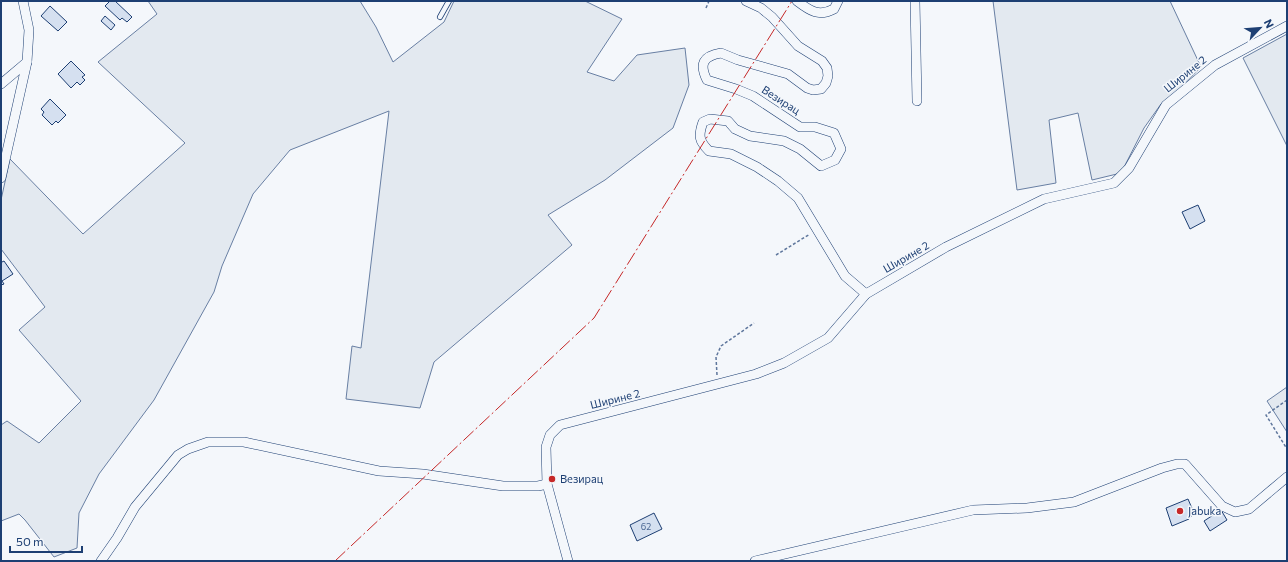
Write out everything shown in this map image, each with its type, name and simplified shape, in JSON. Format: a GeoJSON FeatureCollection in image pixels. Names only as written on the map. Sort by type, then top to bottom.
{"type":"FeatureCollection","features":[{"type":"Feature","properties":{"kind":"street"},"geometry":{"type":"LineString","coordinates":[[1,176],[27,62],[29,30],[23,1]]}},
{"type":"Feature","properties":{"kind":"street","name":"Везирац"},"geometry":{"type":"LineString","coordinates":[[746,1],[761,8],[772,17],[798,46],[822,61],[827,68],[828,76],[826,83],[821,89],[813,90],[807,88],[788,74],[738,60],[721,53],[715,54],[704,61],[702,70],[707,80],[753,96],[800,126],[815,127],[834,133],[840,150],[835,160],[821,166],[800,149],[784,141],[750,136],[735,129],[728,121],[710,119],[703,122],[700,130],[701,142],[709,152],[731,154],[757,168],[778,181],[798,198],[845,276],[866,294]]}},
{"type":"Feature","properties":{"kind":"street"},"geometry":{"type":"LineString","coordinates":[[797,1],[809,10],[827,13],[834,9],[838,1]]}},
{"type":"Feature","properties":{"kind":"street"},"geometry":{"type":"LineString","coordinates":[[915,1],[917,101]]}},
{"type":"Feature","properties":{"kind":"street","name":"Ширине 2"},"geometry":{"type":"LineString","coordinates":[[568,561],[547,484],[546,447],[550,435],[560,425],[718,385],[756,374],[784,363],[828,338],[866,294],[946,247],[1044,199],[1114,183],[1129,168],[1166,105],[1215,65],[1287,26]]}},
{"type":"Feature","properties":{"kind":"street"},"geometry":{"type":"LineString","coordinates":[[1,84],[27,62]]}},
{"type":"Feature","properties":{"kind":"street"},"geometry":{"type":"LineString","coordinates":[[101,561],[135,508],[168,465],[178,455],[188,449],[208,442],[244,442],[379,471],[423,474],[503,486],[538,486],[547,484]]}},
{"type":"Feature","properties":{"kind":"street"},"geometry":{"type":"LineString","coordinates":[[755,561],[973,510],[1027,508],[1074,502],[1162,468],[1177,464],[1185,464],[1222,506],[1235,512],[1249,509],[1287,477]]}},
{"type":"Feature","properties":{"kind":"lane"},"geometry":{"type":"LineString","coordinates":[[440,18],[449,1]]}},
{"type":"Feature","properties":{"kind":"path"},"geometry":{"type":"LineString","coordinates":[[706,8],[710,1]]}},
{"type":"Feature","properties":{"kind":"path"},"geometry":{"type":"LineString","coordinates":[[776,255],[816,230]]}},
{"type":"Feature","properties":{"kind":"path"},"geometry":{"type":"LineString","coordinates":[[718,385],[716,357],[721,346],[754,322]]}},
{"type":"Feature","properties":{"kind":"path"},"geometry":{"type":"LineString","coordinates":[[1287,400],[1266,415],[1287,449]]}},
{"type":"Feature","properties":{"kind":"shaded area"},"geometry":{"type":"Polygon","coordinates":[[[148,1],[360,1],[376,27],[393,62],[444,22],[454,1],[585,1],[622,19],[587,72],[614,81],[637,55],[685,48],[689,85],[673,128],[605,180],[548,215],[572,245],[434,362],[420,408],[346,399],[352,346],[361,348],[389,111],[290,150],[253,194],[222,266],[214,292],[154,400],[99,474],[79,513],[77,548],[54,557],[19,514],[1,521],[1,425],[7,421],[39,443],[81,401],[19,330],[45,307],[1,249],[1,200],[10,159],[83,234],[185,143],[98,62],[157,14],[148,1]]]}},
{"type":"Feature","properties":{"kind":"shaded area"},"geometry":{"type":"Polygon","coordinates":[[[993,1],[1170,1],[1201,67],[1177,92],[1161,104],[1144,128],[1121,173],[1092,180],[1078,113],[1049,120],[1056,183],[1017,190],[993,1]]]}},
{"type":"Feature","properties":{"kind":"shaded area"},"geometry":{"type":"Polygon","coordinates":[[[1287,34],[1287,146],[1243,58],[1287,34]]]}},
{"type":"Feature","properties":{"kind":"shaded area"},"geometry":{"type":"Polygon","coordinates":[[[1287,387],[1287,432],[1267,401],[1287,387]]]}},
{"type":"Feature","properties":{"kind":"building"},"geometry":{"type":"Polygon","coordinates":[[[110,1],[115,1],[132,17],[127,22],[122,18],[120,20],[105,6],[110,1]]]}},
{"type":"Feature","properties":{"kind":"building"},"geometry":{"type":"Polygon","coordinates":[[[50,6],[67,22],[58,31],[41,16],[50,6]]]}},
{"type":"Feature","properties":{"kind":"building"},"geometry":{"type":"Polygon","coordinates":[[[105,16],[115,25],[111,30],[101,21],[105,16]]]}},
{"type":"Feature","properties":{"kind":"building"},"geometry":{"type":"Polygon","coordinates":[[[71,61],[85,75],[82,77],[85,80],[80,85],[77,82],[71,88],[58,74],[71,61]]]}},
{"type":"Feature","properties":{"kind":"building"},"geometry":{"type":"Polygon","coordinates":[[[50,99],[66,115],[58,123],[56,121],[52,125],[42,115],[44,112],[41,109],[50,99]]]}},
{"type":"Feature","properties":{"kind":"building"},"geometry":{"type":"Polygon","coordinates":[[[1198,205],[1205,221],[1190,229],[1182,212],[1198,205]]]}},
{"type":"Feature","properties":{"kind":"building"},"geometry":{"type":"Polygon","coordinates":[[[1,261],[4,261],[13,274],[2,281],[4,284],[1,285],[1,261]]]}},
{"type":"Feature","properties":{"kind":"building","name":"Jabuka"},"geometry":{"type":"Polygon","coordinates":[[[1188,499],[1194,513],[1189,519],[1172,526],[1166,508],[1188,499]]]}},
{"type":"Feature","properties":{"kind":"building"},"geometry":{"type":"Polygon","coordinates":[[[1221,510],[1227,520],[1210,531],[1204,521],[1221,510]]]}},
{"type":"Feature","properties":{"kind":"building"},"geometry":{"type":"Polygon","coordinates":[[[654,513],[662,529],[637,541],[630,525],[654,513]]]}},
{"type":"Feature","properties":{"kind":"power"},"geometry":{"type":"LineString","coordinates":[[335,561],[594,318],[792,1]]}},
{"type":"Feature","properties":{"kind":"place","name":"Везирац"},"geometry":{"type":"Point","coordinates":[552,479]}},
{"type":"Feature","properties":{"kind":"place","name":"Jabuka"},"geometry":{"type":"Point","coordinates":[1180,511]}}]}
